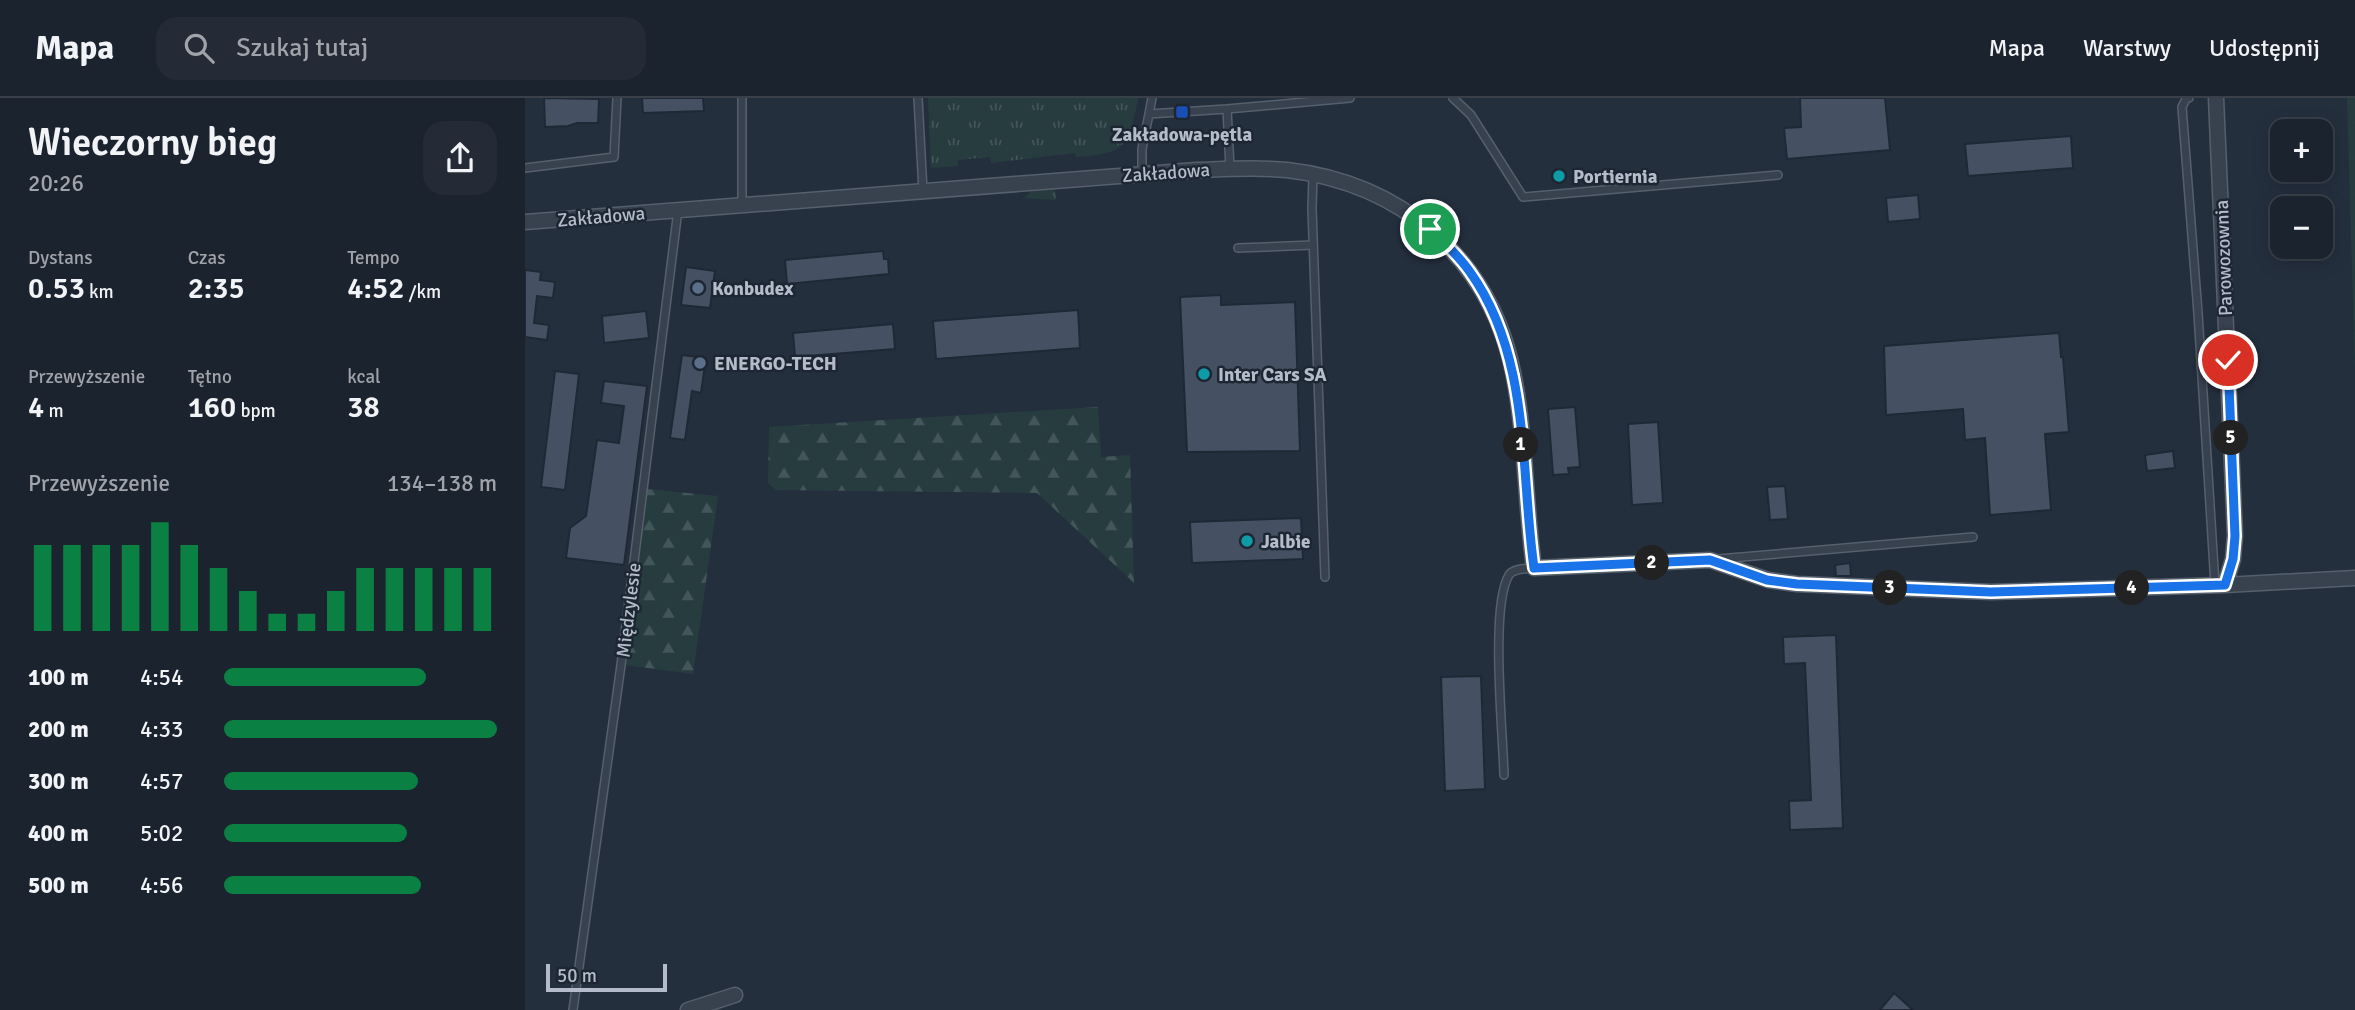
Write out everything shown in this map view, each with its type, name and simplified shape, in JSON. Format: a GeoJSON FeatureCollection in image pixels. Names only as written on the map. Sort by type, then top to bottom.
{"type":"FeatureCollection","features":[{"type":"Feature","properties":{"kind":"street","name":"Parowozownia"},"geometry":{"type":"LineString","coordinates":[[2216,98],[2235,536],[2233,559],[2220,585]]}},
{"type":"Feature","properties":{"kind":"street","name":"Zakładowa"},"geometry":{"type":"LineString","coordinates":[[525,222],[1230,169],[1274,169],[1313,174],[1360,188],[1407,212],[1451,249],[1480,288],[1504,340],[1515,383],[1534,568]]}},
{"type":"Feature","properties":{"kind":"street"},"geometry":{"type":"LineString","coordinates":[[1534,568],[1710,560],[1767,580],[1797,584],[1991,592],[2355,578]]}},
{"type":"Feature","properties":{"kind":"street"},"geometry":{"type":"LineString","coordinates":[[688,1010],[735,995]]}},
{"type":"Feature","properties":{"kind":"lane"},"geometry":{"type":"LineString","coordinates":[[525,168],[614,157],[617,98]]}},
{"type":"Feature","properties":{"kind":"lane"},"geometry":{"type":"LineString","coordinates":[[742,98],[743,205]]}},
{"type":"Feature","properties":{"kind":"lane"},"geometry":{"type":"LineString","coordinates":[[918,98],[923,191]]}},
{"type":"Feature","properties":{"kind":"lane"},"geometry":{"type":"LineString","coordinates":[[1142,174],[1142,149],[1152,98]]}},
{"type":"Feature","properties":{"kind":"lane"},"geometry":{"type":"LineString","coordinates":[[1149,114],[1350,98]]}},
{"type":"Feature","properties":{"kind":"lane"},"geometry":{"type":"LineString","coordinates":[[1453,98],[1471,115],[1523,197],[1778,175]]}},
{"type":"Feature","properties":{"kind":"lane"},"geometry":{"type":"LineString","coordinates":[[2189,98],[2182,107],[2220,585]]}},
{"type":"Feature","properties":{"kind":"lane"},"geometry":{"type":"LineString","coordinates":[[1227,109],[1230,169]]}},
{"type":"Feature","properties":{"kind":"lane"},"geometry":{"type":"LineString","coordinates":[[1313,174],[1313,245],[1325,577]]}},
{"type":"Feature","properties":{"kind":"lane","name":"Międzylesie"},"geometry":{"type":"LineString","coordinates":[[573,1010],[619,679],[678,210]]}},
{"type":"Feature","properties":{"kind":"lane"},"geometry":{"type":"LineString","coordinates":[[1238,248],[1313,245]]}},
{"type":"Feature","properties":{"kind":"lane"},"geometry":{"type":"LineString","coordinates":[[1710,560],[1973,537]]}},
{"type":"Feature","properties":{"kind":"lane"},"geometry":{"type":"LineString","coordinates":[[1504,775],[1499,631],[1501,596],[1509,573],[1534,568]]}},
{"type":"Feature","properties":{"kind":"green space"},"geometry":{"type":"Polygon","coordinates":[[[928,98],[1138,98],[1128,137],[1115,150],[1093,156],[1076,157],[1075,153],[991,163],[990,157],[958,160],[958,166],[931,168],[928,98]]]}},
{"type":"Feature","properties":{"kind":"green space"},"geometry":{"type":"Polygon","coordinates":[[[2347,98],[2355,98],[2355,370],[2347,98]]]}},
{"type":"Feature","properties":{"kind":"green space"},"geometry":{"type":"Polygon","coordinates":[[[1055,189],[1056,200],[1024,198],[1032,191],[1055,189]]]}},
{"type":"Feature","properties":{"kind":"green space"},"geometry":{"type":"Polygon","coordinates":[[[1098,407],[1101,457],[1130,455],[1134,583],[1037,493],[775,490],[768,483],[769,427],[1098,407]]]}},
{"type":"Feature","properties":{"kind":"green space"},"geometry":{"type":"Polygon","coordinates":[[[647,489],[718,496],[693,674],[625,665],[647,489]]]}},
{"type":"Feature","properties":{"kind":"building"},"geometry":{"type":"Polygon","coordinates":[[[544,98],[599,99],[598,123],[545,127],[544,98]]]}},
{"type":"Feature","properties":{"kind":"building"},"geometry":{"type":"Polygon","coordinates":[[[642,98],[703,98],[704,111],[643,113],[642,98]]]}},
{"type":"Feature","properties":{"kind":"building"},"geometry":{"type":"Polygon","coordinates":[[[1800,98],[1885,98],[1890,150],[1787,159],[1784,128],[1801,127],[1800,98]]]}},
{"type":"Feature","properties":{"kind":"building"},"geometry":{"type":"Polygon","coordinates":[[[2071,136],[2073,168],[1968,176],[1965,144],[2071,136]]]}},
{"type":"Feature","properties":{"kind":"building"},"geometry":{"type":"Polygon","coordinates":[[[1918,195],[1920,219],[1888,222],[1886,198],[1918,195]]]}},
{"type":"Feature","properties":{"kind":"building"},"geometry":{"type":"Polygon","coordinates":[[[883,251],[884,259],[888,259],[889,274],[787,284],[785,260],[883,251]]]}},
{"type":"Feature","properties":{"kind":"building","name":"Konbudex"},"geometry":{"type":"Polygon","coordinates":[[[686,267],[715,271],[710,308],[681,305],[686,267]]]}},
{"type":"Feature","properties":{"kind":"building"},"geometry":{"type":"Polygon","coordinates":[[[525,270],[541,272],[540,280],[555,282],[553,298],[537,296],[534,323],[549,325],[547,340],[525,337],[525,270]]]}},
{"type":"Feature","properties":{"kind":"building"},"geometry":{"type":"Polygon","coordinates":[[[1221,295],[1221,305],[1295,302],[1300,451],[1187,452],[1180,297],[1221,295]]]}},
{"type":"Feature","properties":{"kind":"building"},"geometry":{"type":"Polygon","coordinates":[[[1078,310],[1080,348],[936,359],[933,321],[1078,310]]]}},
{"type":"Feature","properties":{"kind":"building"},"geometry":{"type":"Polygon","coordinates":[[[646,311],[649,338],[604,343],[602,316],[646,311]]]}},
{"type":"Feature","properties":{"kind":"building"},"geometry":{"type":"Polygon","coordinates":[[[893,324],[895,349],[795,357],[793,333],[893,324]]]}},
{"type":"Feature","properties":{"kind":"building"},"geometry":{"type":"Polygon","coordinates":[[[2059,333],[2069,432],[2045,434],[2051,510],[1990,515],[1985,438],[1965,440],[1963,409],[1886,415],[1884,346],[2059,333]]]}},
{"type":"Feature","properties":{"kind":"building"},"geometry":{"type":"Polygon","coordinates":[[[682,355],[706,358],[701,393],[692,391],[685,440],[670,438],[682,355]]]}},
{"type":"Feature","properties":{"kind":"building"},"geometry":{"type":"Polygon","coordinates":[[[555,371],[579,374],[565,490],[541,487],[555,371]]]}},
{"type":"Feature","properties":{"kind":"building"},"geometry":{"type":"Polygon","coordinates":[[[604,381],[647,386],[624,565],[566,558],[570,528],[586,516],[597,440],[619,443],[624,406],[601,403],[604,381]]]}},
{"type":"Feature","properties":{"kind":"building"},"geometry":{"type":"Polygon","coordinates":[[[1575,407],[1580,467],[1568,468],[1569,474],[1553,475],[1548,409],[1575,407]]]}},
{"type":"Feature","properties":{"kind":"building"},"geometry":{"type":"Polygon","coordinates":[[[1658,422],[1663,503],[1632,505],[1628,424],[1658,422]]]}},
{"type":"Feature","properties":{"kind":"building"},"geometry":{"type":"Polygon","coordinates":[[[2173,451],[2175,468],[2147,471],[2145,455],[2173,451]]]}},
{"type":"Feature","properties":{"kind":"building"},"geometry":{"type":"Polygon","coordinates":[[[1785,486],[1788,519],[1770,520],[1767,487],[1785,486]]]}},
{"type":"Feature","properties":{"kind":"building","name":"Jalbie"},"geometry":{"type":"Polygon","coordinates":[[[1301,518],[1303,559],[1192,563],[1190,522],[1301,518]]]}},
{"type":"Feature","properties":{"kind":"building"},"geometry":{"type":"Polygon","coordinates":[[[1850,563],[1851,576],[1836,576],[1835,565],[1850,563]]]}},
{"type":"Feature","properties":{"kind":"building"},"geometry":{"type":"Polygon","coordinates":[[[1836,635],[1843,828],[1790,830],[1789,801],[1811,800],[1805,663],[1784,664],[1783,637],[1836,635]]]}},
{"type":"Feature","properties":{"kind":"building"},"geometry":{"type":"Polygon","coordinates":[[[1481,676],[1485,789],[1445,791],[1441,677],[1481,676]]]}},
{"type":"Feature","properties":{"kind":"building"},"geometry":{"type":"Polygon","coordinates":[[[1894,993],[1913,1010],[1880,1010],[1894,993]]]}},
{"type":"Feature","properties":{"kind":"place","name":"Zakładowa-pętla"},"geometry":{"type":"Point","coordinates":[1182,112]}},
{"type":"Feature","properties":{"kind":"place","name":"Portiernia"},"geometry":{"type":"Point","coordinates":[1559,176]}},
{"type":"Feature","properties":{"kind":"place","name":"Konbudex"},"geometry":{"type":"Point","coordinates":[698,288]}},
{"type":"Feature","properties":{"kind":"place","name":"ENERGO-TECH"},"geometry":{"type":"Point","coordinates":[700,363]}},
{"type":"Feature","properties":{"kind":"place","name":"Inter Cars SA"},"geometry":{"type":"Point","coordinates":[1204,374]}},
{"type":"Feature","properties":{"kind":"place","name":"Jalbie"},"geometry":{"type":"Point","coordinates":[1247,541]}},
{"type":"Feature","properties":{"kind":"route"},"geometry":{"type":"LineString","coordinates":[[1430,229],[1470,272],[1492,310],[1504,340],[1515,383],[1534,568],[1710,560],[1767,580],[1797,584],[1991,592],[2225,585],[2233,559],[2235,536],[2228,360]]}}]}
